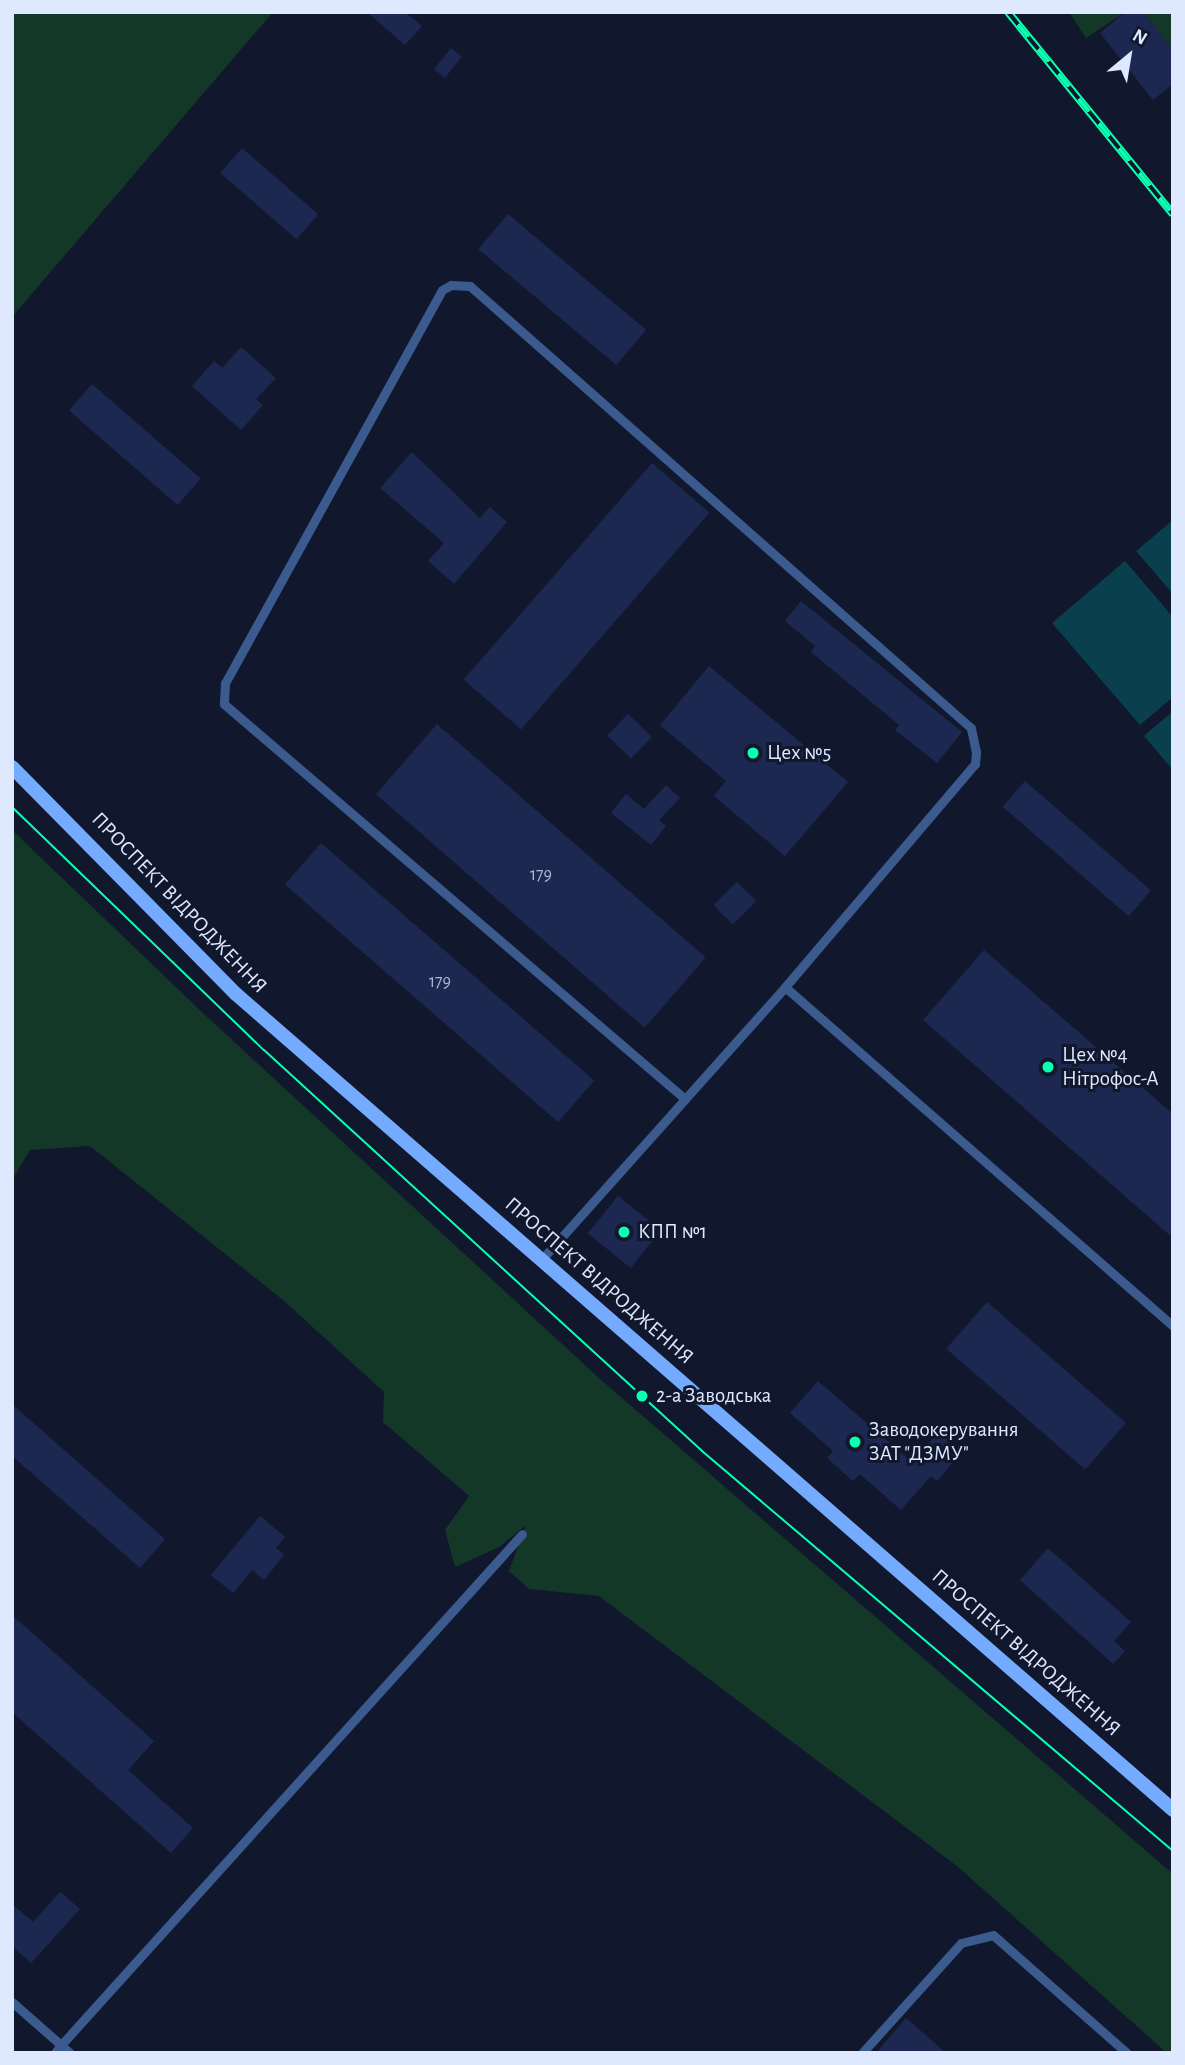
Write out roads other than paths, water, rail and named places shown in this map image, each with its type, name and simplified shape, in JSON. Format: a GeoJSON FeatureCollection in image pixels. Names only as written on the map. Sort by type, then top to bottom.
{"type":"FeatureCollection","features":[{"type":"Feature","properties":{"kind":"street","name":"ПРОСПЕКТ ВІДРОДЖЕННЯ"},"geometry":{"type":"LineString","coordinates":[[12,767],[236,995],[1173,1810]]}},
{"type":"Feature","properties":{"kind":"lane"},"geometry":{"type":"LineString","coordinates":[[542,1259],[685,1099],[785,987],[975,764],[971,728],[470,286],[451,285],[442,290],[225,683],[225,704],[685,1099]]}},
{"type":"Feature","properties":{"kind":"lane"},"geometry":{"type":"LineString","coordinates":[[785,987],[1173,1326]]}},
{"type":"Feature","properties":{"kind":"lane"},"geometry":{"type":"LineString","coordinates":[[58,2049],[522,1534]]}},
{"type":"Feature","properties":{"kind":"lane"},"geometry":{"type":"LineString","coordinates":[[862,2053],[961,1943],[993,1935],[1127,2053]]}},
{"type":"Feature","properties":{"kind":"lane"},"geometry":{"type":"LineString","coordinates":[[12,2002],[58,2049],[70,2053]]}},
{"type":"Feature","properties":{"kind":"water"},"geometry":{"type":"Polygon","coordinates":[[[1173,520],[1173,594],[1136,551],[1173,520]]]}},
{"type":"Feature","properties":{"kind":"water"},"geometry":{"type":"Polygon","coordinates":[[[1125,561],[1173,617],[1173,697],[1140,725],[1052,623],[1125,561]]]}},
{"type":"Feature","properties":{"kind":"water"},"geometry":{"type":"Polygon","coordinates":[[[1173,711],[1173,770],[1144,736],[1173,711]]]}},
{"type":"Feature","properties":{"kind":"tram line"},"geometry":{"type":"LineString","coordinates":[[12,807],[264,1050],[702,1451],[1173,1851]]}},
{"type":"Feature","properties":{"kind":"railway"},"geometry":{"type":"LineString","coordinates":[[1008,12],[1173,214]]}},
{"type":"Feature","properties":{"kind":"place","name":"Цех №5"},"geometry":{"type":"Point","coordinates":[753,753]}},
{"type":"Feature","properties":{"kind":"place","name":"Цех №4 Нітрофос-А"},"geometry":{"type":"Point","coordinates":[1048,1067]}},
{"type":"Feature","properties":{"kind":"place","name":"КПП №1"},"geometry":{"type":"Point","coordinates":[624,1232]}},
{"type":"Feature","properties":{"kind":"place","name":"2-а Заводська"},"geometry":{"type":"Point","coordinates":[642,1396]}},
{"type":"Feature","properties":{"kind":"place","name":"Заводокерування ЗАТ \"ДЗМУ\""},"geometry":{"type":"Point","coordinates":[855,1442]}}]}
